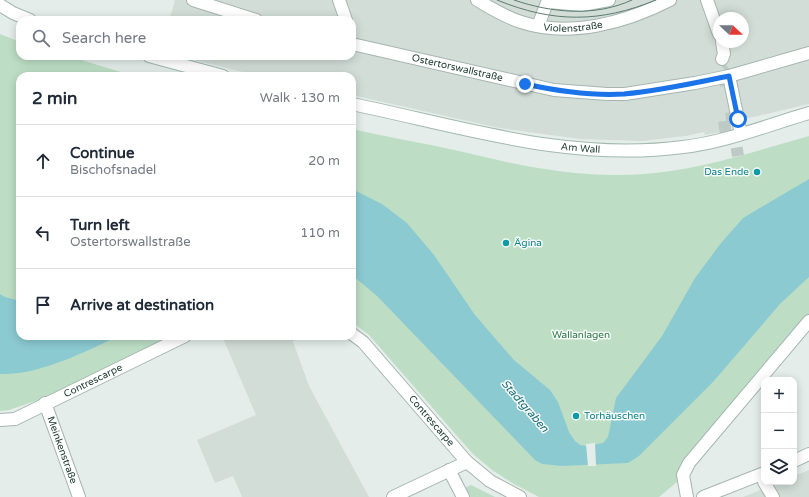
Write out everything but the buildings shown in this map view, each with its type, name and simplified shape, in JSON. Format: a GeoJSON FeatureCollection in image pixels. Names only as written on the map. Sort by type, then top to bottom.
{"type":"FeatureCollection","features":[{"type":"Feature","properties":{"kind":"street"},"geometry":{"type":"LineString","coordinates":[[193,0],[243,16]]}},
{"type":"Feature","properties":{"kind":"street"},"geometry":{"type":"LineString","coordinates":[[339,0],[345,16]]}},
{"type":"Feature","properties":{"kind":"street","name":"Violenstraße"},"geometry":{"type":"LineString","coordinates":[[477,0],[510,18],[538,26],[580,28],[621,21],[670,0]]}},
{"type":"Feature","properties":{"kind":"street","name":"Violenstraße"},"geometry":{"type":"LineString","coordinates":[[548,1],[582,5],[609,0]]}},
{"type":"Feature","properties":{"kind":"street"},"geometry":{"type":"LineString","coordinates":[[707,0],[713,17]]}},
{"type":"Feature","properties":{"kind":"street"},"geometry":{"type":"LineString","coordinates":[[538,26],[548,1]]}},
{"type":"Feature","properties":{"kind":"street"},"geometry":{"type":"LineString","coordinates":[[0,5],[20,16]]}},
{"type":"Feature","properties":{"kind":"street","name":"Ostertorswallstraße"},"geometry":{"type":"LineString","coordinates":[[356,44],[554,90],[625,94],[725,64],[809,53]]}},
{"type":"Feature","properties":{"kind":"street"},"geometry":{"type":"LineString","coordinates":[[723,48],[741,134]]}},
{"type":"Feature","properties":{"kind":"street"},"geometry":{"type":"LineString","coordinates":[[164,60],[208,72]]}},
{"type":"Feature","properties":{"kind":"street","name":"Am Wall"},"geometry":{"type":"LineString","coordinates":[[356,105],[506,139],[568,149],[630,152],[684,147],[741,134],[809,113]]}},
{"type":"Feature","properties":{"kind":"street"},"geometry":{"type":"LineString","coordinates":[[687,497],[683,475],[689,463],[809,321]]}},
{"type":"Feature","properties":{"kind":"street","name":"Contrescarpe"},"geometry":{"type":"LineString","coordinates":[[356,337],[363,342],[467,462],[490,481],[520,497]]}},
{"type":"Feature","properties":{"kind":"street","name":"Contrescarpe"},"geometry":{"type":"LineString","coordinates":[[0,420],[15,418],[177,340]]}},
{"type":"Feature","properties":{"kind":"street","name":"Meinkenstraße"},"geometry":{"type":"LineString","coordinates":[[45,403],[79,497]]}},
{"type":"Feature","properties":{"kind":"street"},"geometry":{"type":"LineString","coordinates":[[797,460],[809,454]]}},
{"type":"Feature","properties":{"kind":"street"},"geometry":{"type":"LineString","coordinates":[[394,497],[467,462]]}},
{"type":"Feature","properties":{"kind":"street"},"geometry":{"type":"LineString","coordinates":[[449,470],[463,497]]}},
{"type":"Feature","properties":{"kind":"street"},"geometry":{"type":"LineString","coordinates":[[703,497],[761,479]]}},
{"type":"Feature","properties":{"kind":"street"},"geometry":{"type":"LineString","coordinates":[[767,485],[773,497]]}},
{"type":"Feature","properties":{"kind":"shaded area"},"geometry":{"type":"Polygon","coordinates":[[[173,0],[809,0],[809,104],[719,125],[720,132],[705,135],[704,132],[686,136],[642,141],[580,139],[499,128],[356,96],[356,72],[243,72],[194,60],[356,60],[356,16],[170,16],[175,1],[173,0]]]}},
{"type":"Feature","properties":{"kind":"shaded area"},"geometry":{"type":"Polygon","coordinates":[[[224,340],[292,340],[309,386],[369,497],[242,497],[233,476],[215,483],[197,440],[256,415],[224,340]]]}},
{"type":"Feature","properties":{"kind":"shaded area"},"geometry":{"type":"Polygon","coordinates":[[[809,470],[809,497],[743,497],[773,485],[797,485],[797,475],[809,470]]]}},
{"type":"Feature","properties":{"kind":"green space"},"geometry":{"type":"Polygon","coordinates":[[[0,34],[16,40],[16,60],[81,60],[121,72],[16,72],[16,340],[165,340],[38,400],[9,410],[0,411],[0,34]]]}},
{"type":"Feature","properties":{"kind":"green space","name":"Wallanlagen"},"geometry":{"type":"Polygon","coordinates":[[[356,130],[446,148],[505,162],[551,170],[597,175],[665,172],[728,159],[809,136],[809,316],[679,468],[677,482],[659,497],[539,497],[514,484],[492,470],[472,453],[369,335],[356,325],[356,130]]]}},
{"type":"Feature","properties":{"kind":"green space"},"geometry":{"type":"Polygon","coordinates":[[[471,485],[495,497],[470,497],[465,488],[471,485]]]}},
{"type":"Feature","properties":{"kind":"water","name":"Stadtgraben"},"geometry":{"type":"Polygon","coordinates":[[[809,179],[809,277],[780,304],[713,382],[639,456],[628,463],[562,466],[542,464],[535,460],[377,296],[356,278],[356,191],[382,204],[407,223],[434,255],[475,315],[514,360],[550,390],[558,402],[569,432],[575,441],[580,445],[587,446],[603,443],[608,437],[616,398],[662,336],[695,278],[721,243],[743,218],[809,179]]]}},
{"type":"Feature","properties":{"kind":"water"},"geometry":{"type":"Polygon","coordinates":[[[0,294],[16,300],[16,340],[110,340],[76,356],[45,367],[15,374],[0,374],[0,294]]]}},
{"type":"Feature","properties":{"kind":"pier"},"geometry":{"type":"Polygon","coordinates":[[[595,443],[596,466],[588,466],[586,444],[595,443]]]}},
{"type":"Feature","properties":{"kind":"tunnel"},"geometry":{"type":"LineString","coordinates":[[726,86],[723,69],[727,66]]}},
{"type":"Feature","properties":{"kind":"tunnel"},"geometry":{"type":"LineString","coordinates":[[731,112],[738,156]]}},
{"type":"Feature","properties":{"kind":"tunnel"},"geometry":{"type":"LineString","coordinates":[[719,128],[733,126]]}},
{"type":"Feature","properties":{"kind":"tram line"},"geometry":{"type":"LineString","coordinates":[[497,0],[518,8],[538,13],[576,17],[615,13],[635,8],[656,0]]}},
{"type":"Feature","properties":{"kind":"tram line"},"geometry":{"type":"LineString","coordinates":[[514,0],[543,8],[573,11],[603,9],[632,0]]}},
{"type":"Feature","properties":{"kind":"place","name":"Das Ende"},"geometry":{"type":"Point","coordinates":[757,172]}},
{"type":"Feature","properties":{"kind":"place","name":"Ägina"},"geometry":{"type":"Point","coordinates":[506,243]}},
{"type":"Feature","properties":{"kind":"place","name":"Torhäuschen"},"geometry":{"type":"Point","coordinates":[576,416]}},
{"type":"Feature","properties":{"kind":"route"},"geometry":{"type":"LineString","coordinates":[[525,84],[554,90],[625,94],[729,76],[738,119]]}}]}
